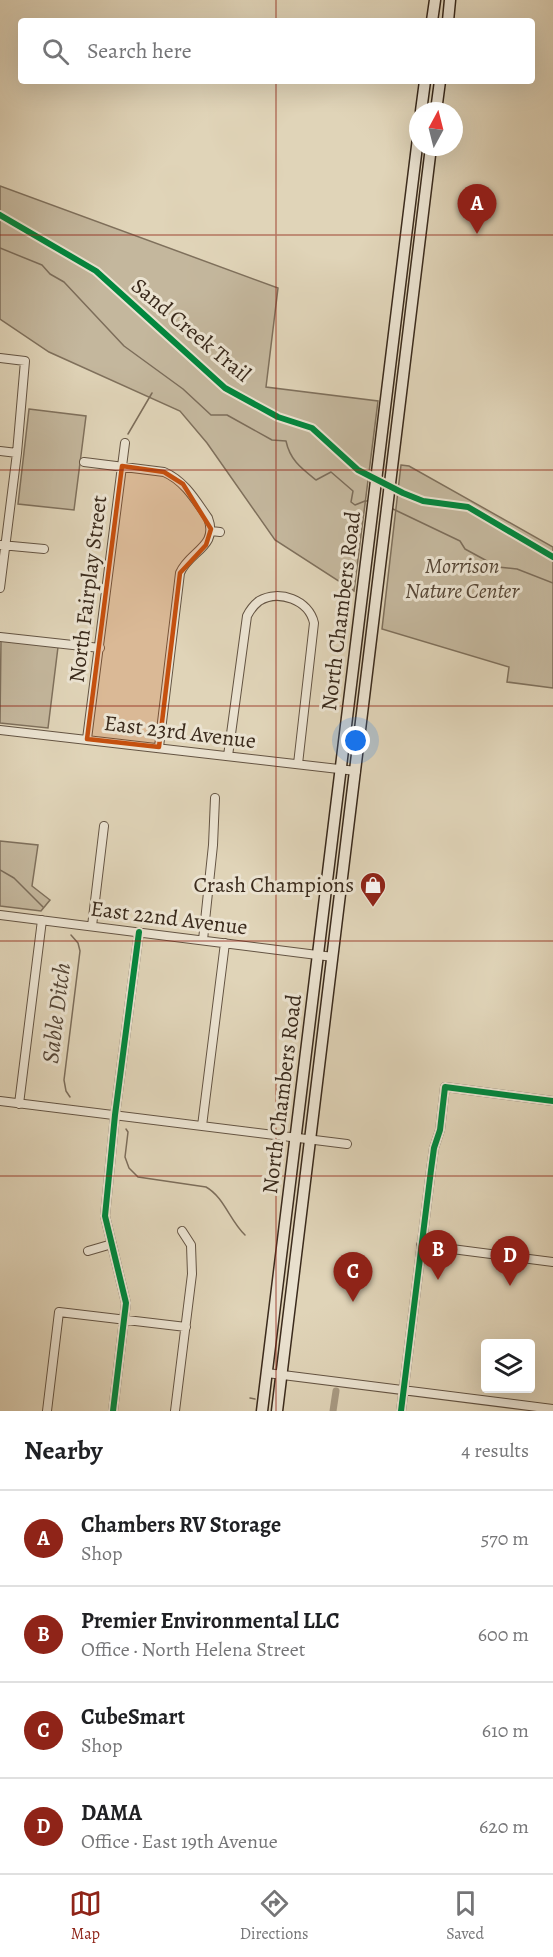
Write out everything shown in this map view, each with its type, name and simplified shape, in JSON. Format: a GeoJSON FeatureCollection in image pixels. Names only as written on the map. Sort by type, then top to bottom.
{"type":"FeatureCollection","features":[{"type":"Feature","properties":{"kind":"main road"},"geometry":{"type":"LineString","coordinates":[[432,18],[435,0]]}},
{"type":"Feature","properties":{"kind":"main road"},"geometry":{"type":"LineString","coordinates":[[448,18],[450,0]]}},
{"type":"Feature","properties":{"kind":"main road"},"geometry":{"type":"LineString","coordinates":[[422,102],[425,84]]}},
{"type":"Feature","properties":{"kind":"main road"},"geometry":{"type":"LineString","coordinates":[[438,102],[440,84]]}},
{"type":"Feature","properties":{"kind":"main road"},"geometry":{"type":"LineString","coordinates":[[423,96],[438,99]]}},
{"type":"Feature","properties":{"kind":"main road","name":"North Chambers Road"},"geometry":{"type":"LineString","coordinates":[[262,1411],[416,156]]}},
{"type":"Feature","properties":{"kind":"main road","name":"North Chambers Road"},"geometry":{"type":"LineString","coordinates":[[277,1411],[430,156]]}},
{"type":"Feature","properties":{"kind":"main road"},"geometry":{"type":"LineString","coordinates":[[385,416],[399,417]]}},
{"type":"Feature","properties":{"kind":"street"},"geometry":{"type":"LineString","coordinates":[[0,358],[25,362],[17,453],[3,545],[0,588]]}},
{"type":"Feature","properties":{"kind":"street","name":"North Fairplay Street"},"geometry":{"type":"LineString","coordinates":[[87,739],[125,443]]}},
{"type":"Feature","properties":{"kind":"street"},"geometry":{"type":"LineString","coordinates":[[0,451],[17,453]]}},
{"type":"Feature","properties":{"kind":"street"},"geometry":{"type":"LineString","coordinates":[[84,462],[164,472],[183,484],[208,518],[211,531],[206,545],[186,562],[180,573],[159,747]]}},
{"type":"Feature","properties":{"kind":"street"},"geometry":{"type":"LineString","coordinates":[[211,531],[220,532]]}},
{"type":"Feature","properties":{"kind":"street"},"geometry":{"type":"LineString","coordinates":[[3,545],[44,549]]}},
{"type":"Feature","properties":{"kind":"street"},"geometry":{"type":"LineString","coordinates":[[228,756],[247,616],[251,609],[262,600],[273,597],[284,598],[304,604],[314,622],[298,764]]}},
{"type":"Feature","properties":{"kind":"street"},"geometry":{"type":"LineString","coordinates":[[0,636],[100,648]]}},
{"type":"Feature","properties":{"kind":"street","name":"East 23rd Avenue"},"geometry":{"type":"LineString","coordinates":[[0,730],[356,771]]}},
{"type":"Feature","properties":{"kind":"street"},"geometry":{"type":"LineString","coordinates":[[203,940],[213,845],[215,798]]}},
{"type":"Feature","properties":{"kind":"street"},"geometry":{"type":"LineString","coordinates":[[92,926],[104,826]]}},
{"type":"Feature","properties":{"kind":"street","name":"East 22nd Avenue"},"geometry":{"type":"LineString","coordinates":[[0,915],[333,957]]}},
{"type":"Feature","properties":{"kind":"street"},"geometry":{"type":"LineString","coordinates":[[20,1104],[42,920]]}},
{"type":"Feature","properties":{"kind":"street"},"geometry":{"type":"LineString","coordinates":[[113,1411],[126,1303],[125,1290],[105,1216],[115,1115],[139,932]]}},
{"type":"Feature","properties":{"kind":"street"},"geometry":{"type":"LineString","coordinates":[[202,1126],[225,943]]}},
{"type":"Feature","properties":{"kind":"street"},"geometry":{"type":"LineString","coordinates":[[401,1411],[431,1167],[440,1130],[445,1087],[553,1101]]}},
{"type":"Feature","properties":{"kind":"street"},"geometry":{"type":"LineString","coordinates":[[0,1101],[347,1144]]}},
{"type":"Feature","properties":{"kind":"street"},"geometry":{"type":"LineString","coordinates":[[175,1411],[192,1274],[190,1241],[182,1231]]}},
{"type":"Feature","properties":{"kind":"street"},"geometry":{"type":"LineString","coordinates":[[88,1251],[112,1244]]}},
{"type":"Feature","properties":{"kind":"street"},"geometry":{"type":"LineString","coordinates":[[421,1245],[553,1262]]}},
{"type":"Feature","properties":{"kind":"street"},"geometry":{"type":"LineString","coordinates":[[47,1411],[59,1312],[186,1327]]}},
{"type":"Feature","properties":{"kind":"street"},"geometry":{"type":"LineString","coordinates":[[267,1373],[553,1409]]}},
{"type":"Feature","properties":{"kind":"highlighted area"},"geometry":{"type":"Polygon","coordinates":[[[122,466],[164,472],[183,484],[211,529],[206,545],[180,573],[159,747],[87,739],[122,466]]]}},
{"type":"Feature","properties":{"kind":"green space"},"geometry":{"type":"Polygon","coordinates":[[[0,186],[278,288],[266,387],[378,401],[354,591],[275,540],[207,443],[180,411],[49,352],[0,319],[0,186]]]}},
{"type":"Feature","properties":{"kind":"green space"},"geometry":{"type":"Polygon","coordinates":[[[29,409],[86,416],[74,510],[18,504],[29,409]]]}},
{"type":"Feature","properties":{"kind":"green space","name":"Morrison Nature Center"},"geometry":{"type":"Polygon","coordinates":[[[401,465],[409,466],[553,547],[553,688],[507,682],[509,667],[382,629],[401,465]]]}},
{"type":"Feature","properties":{"kind":"green space"},"geometry":{"type":"Polygon","coordinates":[[[1,640],[58,647],[48,728],[0,723],[1,640]]]}},
{"type":"Feature","properties":{"kind":"green space"},"geometry":{"type":"Polygon","coordinates":[[[0,841],[38,845],[32,886],[50,900],[41,911],[0,906],[0,841]]]}},
{"type":"Feature","properties":{"kind":"waterway"},"geometry":{"type":"LineString","coordinates":[[0,248],[42,265],[50,274],[64,282],[124,346],[183,389],[211,415],[227,415],[272,440],[286,441],[293,459],[316,480],[331,472],[353,491],[351,502],[355,505],[369,501]]}},
{"type":"Feature","properties":{"kind":"waterway"},"geometry":{"type":"LineString","coordinates":[[128,434],[152,393]]}},
{"type":"Feature","properties":{"kind":"waterway"},"geometry":{"type":"LineString","coordinates":[[393,509],[460,541],[465,549],[498,567],[517,569],[553,583]]}},
{"type":"Feature","properties":{"kind":"waterway","name":"Sable Ditch"},"geometry":{"type":"LineString","coordinates":[[0,870],[14,878],[43,907]]}},
{"type":"Feature","properties":{"kind":"waterway","name":"Sable Ditch"},"geometry":{"type":"LineString","coordinates":[[70,1097],[64,1080],[80,951],[78,943],[71,935]]}},
{"type":"Feature","properties":{"kind":"waterway","name":"Sable Ditch"},"geometry":{"type":"LineString","coordinates":[[126,1129],[128,1132],[125,1157],[129,1168],[138,1177],[206,1187],[218,1197],[245,1235]]}},
{"type":"Feature","properties":{"kind":"waterway"},"geometry":{"type":"LineString","coordinates":[[333,1411],[336,1391]]}},
{"type":"Feature","properties":{"kind":"waterway"},"geometry":{"type":"LineString","coordinates":[[250,1398],[255,1399]]}},
{"type":"Feature","properties":{"kind":"cycle path","name":"Sand Creek Trail"},"geometry":{"type":"LineString","coordinates":[[0,215],[96,271],[225,388],[278,417],[312,428],[358,470],[423,501],[468,507],[553,557]]}},
{"type":"Feature","properties":{"kind":"cycle path"},"geometry":{"type":"LineString","coordinates":[[113,1411],[126,1303],[105,1216],[115,1115],[139,932]]}},
{"type":"Feature","properties":{"kind":"cycle path"},"geometry":{"type":"LineString","coordinates":[[401,1411],[431,1170],[434,1148],[440,1130],[445,1087],[553,1101]]}},
{"type":"Feature","properties":{"kind":"place","name":"Chambers RV Storage"},"geometry":{"type":"Point","coordinates":[477,234]}},
{"type":"Feature","properties":{"kind":"place","name":"Crash Champions"},"geometry":{"type":"Point","coordinates":[373,908]}},
{"type":"Feature","properties":{"kind":"place","name":"Premier Environmental LLC"},"geometry":{"type":"Point","coordinates":[438,1280]}},
{"type":"Feature","properties":{"kind":"place","name":"DAMA"},"geometry":{"type":"Point","coordinates":[510,1286]}},
{"type":"Feature","properties":{"kind":"place","name":"CubeSmart"},"geometry":{"type":"Point","coordinates":[353,1302]}}]}
